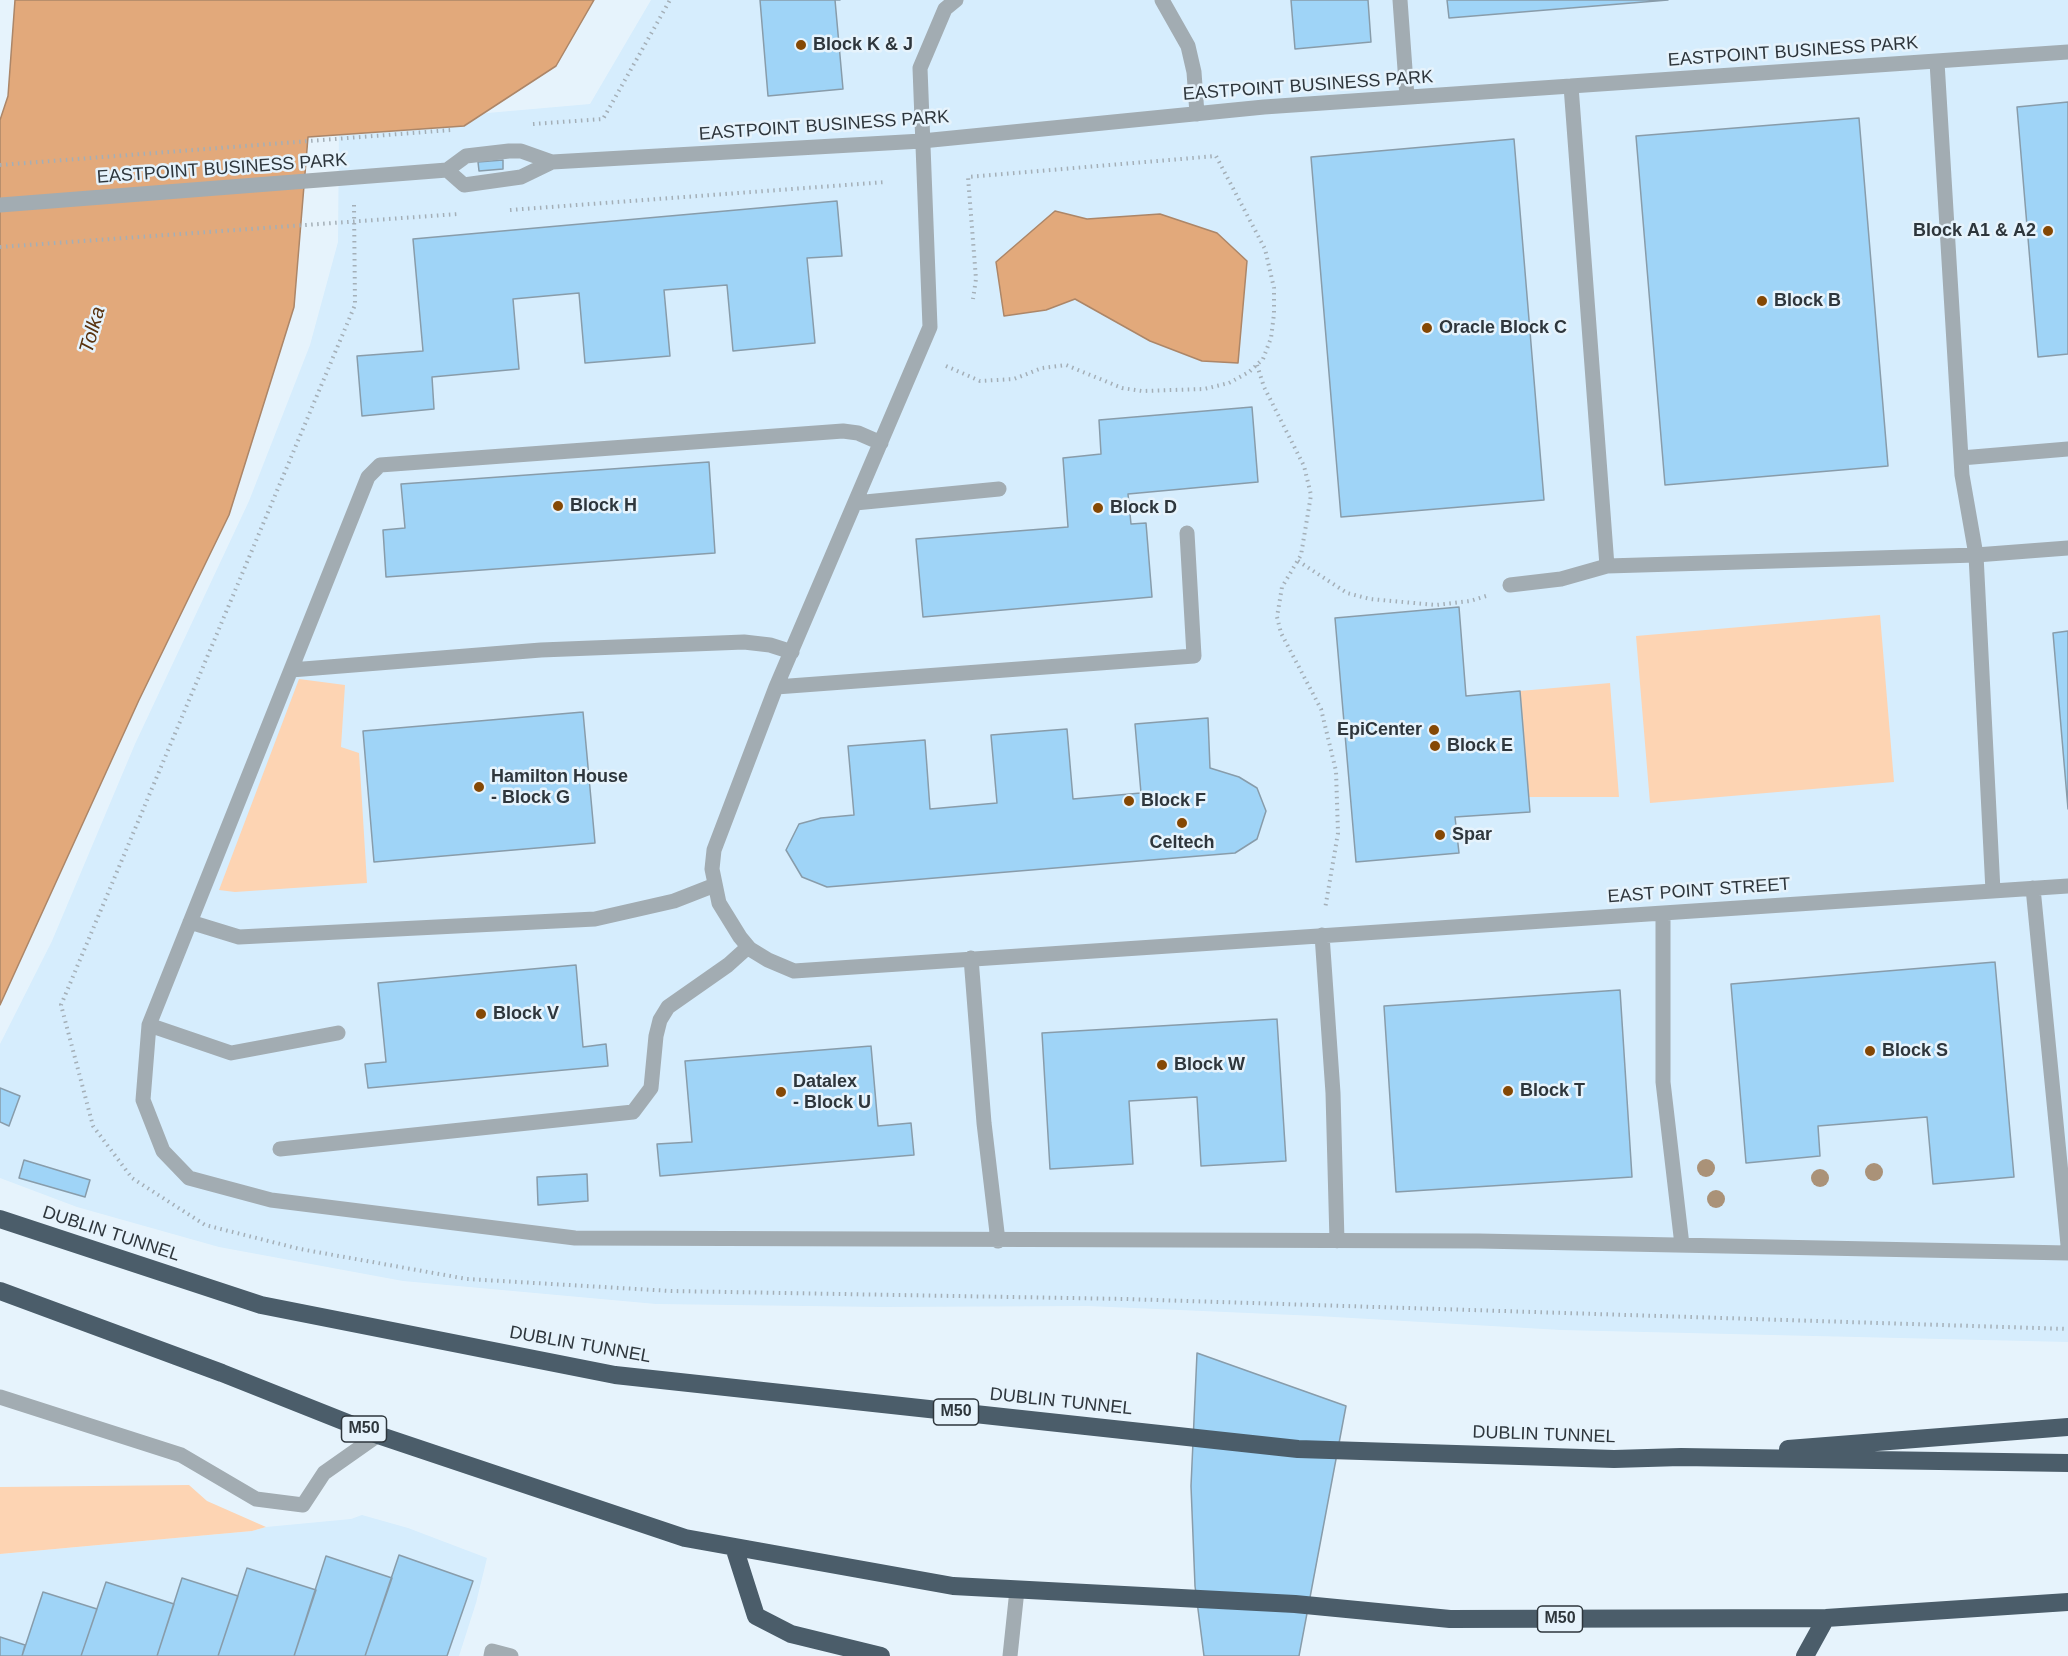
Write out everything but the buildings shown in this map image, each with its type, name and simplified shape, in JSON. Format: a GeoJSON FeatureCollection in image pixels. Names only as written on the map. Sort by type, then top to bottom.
{"type":"FeatureCollection","features":[{"type":"Feature","properties":{"kind":"highway","name":"DUBLIN TUNNEL"},"geometry":{"type":"LineString","coordinates":[[0,1219],[261,1305],[615,1375],[1298,1449],[1614,1459],[1681,1456],[2068,1463]]}},
{"type":"Feature","properties":{"kind":"highway","name":"M50"},"geometry":{"type":"LineString","coordinates":[[0,1291],[222,1372],[378,1435],[686,1538],[953,1586],[1295,1604],[1450,1619],[1826,1618],[2068,1602]]}},
{"type":"Feature","properties":{"kind":"highway","name":"M50"},"geometry":{"type":"LineString","coordinates":[[1681,1456],[2068,1427]]}},
{"type":"Feature","properties":{"kind":"highway"},"geometry":{"type":"LineString","coordinates":[[734,1547],[756,1616],[791,1634],[881,1656]]}},
{"type":"Feature","properties":{"kind":"highway"},"geometry":{"type":"LineString","coordinates":[[1805,1656],[1826,1618]]}},
{"type":"Feature","properties":{"kind":"lane"},"geometry":{"type":"LineString","coordinates":[[280,1149],[633,1112],[651,1088],[656,1036],[660,1020],[668,1006],[729,965],[748,947],[723,910],[712,869],[714,850],[776,687],[930,327],[920,68],[945,9],[956,0]]}},
{"type":"Feature","properties":{"kind":"lane"},"geometry":{"type":"LineString","coordinates":[[1162,0],[1188,46],[1194,72],[1197,114]]}},
{"type":"Feature","properties":{"kind":"lane"},"geometry":{"type":"LineString","coordinates":[[1400,0],[1407,98]]}},
{"type":"Feature","properties":{"kind":"lane","name":"EASTPOINT BUSINESS PARK"},"geometry":{"type":"LineString","coordinates":[[447,170],[464,185],[521,177],[552,162],[922,141],[1197,114],[2068,52]]}},
{"type":"Feature","properties":{"kind":"lane"},"geometry":{"type":"LineString","coordinates":[[1937,62],[1961,458],[1976,555],[1993,891]]}},
{"type":"Feature","properties":{"kind":"lane"},"geometry":{"type":"LineString","coordinates":[[1571,86],[1607,566]]}},
{"type":"Feature","properties":{"kind":"lane","name":"EASTPOINT BUSINESS PARK"},"geometry":{"type":"LineString","coordinates":[[0,205],[447,170],[466,156],[509,151],[521,151],[552,162]]}},
{"type":"Feature","properties":{"kind":"lane"},"geometry":{"type":"LineString","coordinates":[[881,443],[858,433],[843,431],[380,465],[368,477],[149,1025],[142,1100],[163,1151],[189,1178],[271,1200],[575,1238],[1337,1241],[2068,1253]]}},
{"type":"Feature","properties":{"kind":"lane"},"geometry":{"type":"LineString","coordinates":[[1961,458],[2068,449]]}},
{"type":"Feature","properties":{"kind":"lane"},"geometry":{"type":"LineString","coordinates":[[855,503],[999,489]]}},
{"type":"Feature","properties":{"kind":"lane"},"geometry":{"type":"LineString","coordinates":[[776,687],[1194,656],[1187,532]]}},
{"type":"Feature","properties":{"kind":"lane"},"geometry":{"type":"LineString","coordinates":[[1510,585],[1561,579],[1607,566],[1976,555],[2068,548]]}},
{"type":"Feature","properties":{"kind":"lane"},"geometry":{"type":"LineString","coordinates":[[291,670],[541,650],[744,642],[771,645],[792,652]]}},
{"type":"Feature","properties":{"kind":"lane"},"geometry":{"type":"LineString","coordinates":[[190,922],[239,938],[595,919],[674,901],[715,885]]}},
{"type":"Feature","properties":{"kind":"lane","name":"EAST POINT STREET"},"geometry":{"type":"LineString","coordinates":[[748,947],[768,960],[794,971],[2068,886]]}},
{"type":"Feature","properties":{"kind":"lane"},"geometry":{"type":"LineString","coordinates":[[2033,888],[2068,1245]]}},
{"type":"Feature","properties":{"kind":"lane"},"geometry":{"type":"LineString","coordinates":[[1663,913],[1663,1082],[1682,1245]]}},
{"type":"Feature","properties":{"kind":"lane"},"geometry":{"type":"LineString","coordinates":[[1327,935],[1337,1241]]}},
{"type":"Feature","properties":{"kind":"lane"},"geometry":{"type":"LineString","coordinates":[[970,958],[984,1123],[998,1241]]}},
{"type":"Feature","properties":{"kind":"lane"},"geometry":{"type":"LineString","coordinates":[[149,1025],[231,1053],[338,1033]]}},
{"type":"Feature","properties":{"kind":"lane"},"geometry":{"type":"LineString","coordinates":[[0,1397],[182,1455],[256,1499],[303,1505],[324,1473],[378,1435]]}},
{"type":"Feature","properties":{"kind":"lane"},"geometry":{"type":"LineString","coordinates":[[1010,1656],[1017,1590]]}},
{"type":"Feature","properties":{"kind":"lane"},"geometry":{"type":"LineString","coordinates":[[491,1656],[492,1651],[511,1656]]}},
{"type":"Feature","properties":{"kind":"path"},"geometry":{"type":"LineString","coordinates":[[603,119],[670,0]]}},
{"type":"Feature","properties":{"kind":"path"},"geometry":{"type":"LineString","coordinates":[[351,138],[351,145]]}},
{"type":"Feature","properties":{"kind":"path"},"geometry":{"type":"LineString","coordinates":[[0,165],[327,140]]}},
{"type":"Feature","properties":{"kind":"path"},"geometry":{"type":"LineString","coordinates":[[946,366],[980,381],[999,382],[1014,379],[1041,368],[1066,365],[1122,388],[1164,391],[1204,389],[1229,383],[1263,359],[1271,338],[1274,297],[1271,269],[1265,249],[1216,156],[968,177],[976,279],[973,299]]}},
{"type":"Feature","properties":{"kind":"path"},"geometry":{"type":"LineString","coordinates":[[509,210],[886,182]]}},
{"type":"Feature","properties":{"kind":"path"},"geometry":{"type":"LineString","coordinates":[[354,198],[355,305],[61,1005],[93,1126],[132,1178],[141,1184],[205,1225],[300,1250],[467,1279],[671,1291],[1183,1301],[2068,1329]]}},
{"type":"Feature","properties":{"kind":"path"},"geometry":{"type":"LineString","coordinates":[[0,247],[462,214]]}},
{"type":"Feature","properties":{"kind":"path"},"geometry":{"type":"LineString","coordinates":[[1257,365],[1264,387],[1296,446],[1309,481],[1309,512],[1298,561],[1282,587],[1277,617],[1281,633],[1321,709],[1334,762],[1339,813],[1327,935]]}},
{"type":"Feature","properties":{"kind":"path"},"geometry":{"type":"LineString","coordinates":[[1298,561],[1347,593],[1399,603],[1436,605],[1470,602],[1494,594],[1510,585]]}},
{"type":"Feature","properties":{"kind":"shaded area"},"geometry":{"type":"Polygon","coordinates":[[[651,0],[2068,0],[2068,1342],[1561,1330],[1088,1306],[881,1307],[656,1304],[403,1281],[219,1247],[77,1207],[0,1178],[0,1044],[52,941],[135,744],[249,501],[310,345],[338,242],[339,126],[590,104],[651,0]]]}},
{"type":"Feature","properties":{"kind":"shaded area"},"geometry":{"type":"Polygon","coordinates":[[[1880,615],[1894,782],[1650,803],[1636,636],[1880,615]]]}},
{"type":"Feature","properties":{"kind":"shaded area"},"geometry":{"type":"Polygon","coordinates":[[[299,679],[345,685],[341,747],[359,753],[367,883],[235,892],[219,890],[299,679]]]}},
{"type":"Feature","properties":{"kind":"shaded area"},"geometry":{"type":"Polygon","coordinates":[[[1610,683],[1619,797],[1529,797],[1520,691],[1610,683]]]}},
{"type":"Feature","properties":{"kind":"shaded area"},"geometry":{"type":"Polygon","coordinates":[[[189,1485],[207,1501],[266,1527],[252,1531],[0,1554],[0,1487],[189,1485]]]}},
{"type":"Feature","properties":{"kind":"shaded area"},"geometry":{"type":"Polygon","coordinates":[[[362,1515],[408,1528],[487,1558],[459,1656],[0,1656],[0,1554],[252,1531],[266,1527],[351,1519],[362,1515]]]}},
{"type":"Feature","properties":{"kind":"water","name":"Tolka"},"geometry":{"type":"Polygon","coordinates":[[[15,0],[594,0],[556,66],[464,126],[308,137],[294,307],[229,515],[139,700],[0,1005],[0,120],[8,96],[15,0]]]}},
{"type":"Feature","properties":{"kind":"water"},"geometry":{"type":"Polygon","coordinates":[[[1055,211],[1087,219],[1160,214],[1217,233],[1247,261],[1238,363],[1202,361],[1150,341],[1075,299],[1046,310],[1004,316],[996,262],[1055,211]]]}},
{"type":"Feature","properties":{"kind":"place","name":"Block K & J"},"geometry":{"type":"Point","coordinates":[801,45]}},
{"type":"Feature","properties":{"kind":"place","name":"Block A1 & A2"},"geometry":{"type":"Point","coordinates":[2048,231]}},
{"type":"Feature","properties":{"kind":"place","name":"Block B"},"geometry":{"type":"Point","coordinates":[1762,301]}},
{"type":"Feature","properties":{"kind":"place","name":"Oracle Block C"},"geometry":{"type":"Point","coordinates":[1427,328]}},
{"type":"Feature","properties":{"kind":"place","name":"Block H"},"geometry":{"type":"Point","coordinates":[558,506]}},
{"type":"Feature","properties":{"kind":"place","name":"Block D"},"geometry":{"type":"Point","coordinates":[1098,508]}},
{"type":"Feature","properties":{"kind":"place","name":"EpiCenter"},"geometry":{"type":"Point","coordinates":[1434,730]}},
{"type":"Feature","properties":{"kind":"place","name":"Block E"},"geometry":{"type":"Point","coordinates":[1435,746]}},
{"type":"Feature","properties":{"kind":"place","name":"Hamilton House - Block G"},"geometry":{"type":"Point","coordinates":[479,787]}},
{"type":"Feature","properties":{"kind":"place","name":"Block F"},"geometry":{"type":"Point","coordinates":[1129,801]}},
{"type":"Feature","properties":{"kind":"place","name":"Celtech"},"geometry":{"type":"Point","coordinates":[1182,823]}},
{"type":"Feature","properties":{"kind":"place","name":"Spar"},"geometry":{"type":"Point","coordinates":[1440,835]}},
{"type":"Feature","properties":{"kind":"place","name":"Block V"},"geometry":{"type":"Point","coordinates":[481,1014]}},
{"type":"Feature","properties":{"kind":"place","name":"Block S"},"geometry":{"type":"Point","coordinates":[1870,1051]}},
{"type":"Feature","properties":{"kind":"place","name":"Block W"},"geometry":{"type":"Point","coordinates":[1162,1065]}},
{"type":"Feature","properties":{"kind":"place","name":"Block T"},"geometry":{"type":"Point","coordinates":[1508,1091]}},
{"type":"Feature","properties":{"kind":"place","name":"Datalex - Block U"},"geometry":{"type":"Point","coordinates":[781,1092]}}]}
